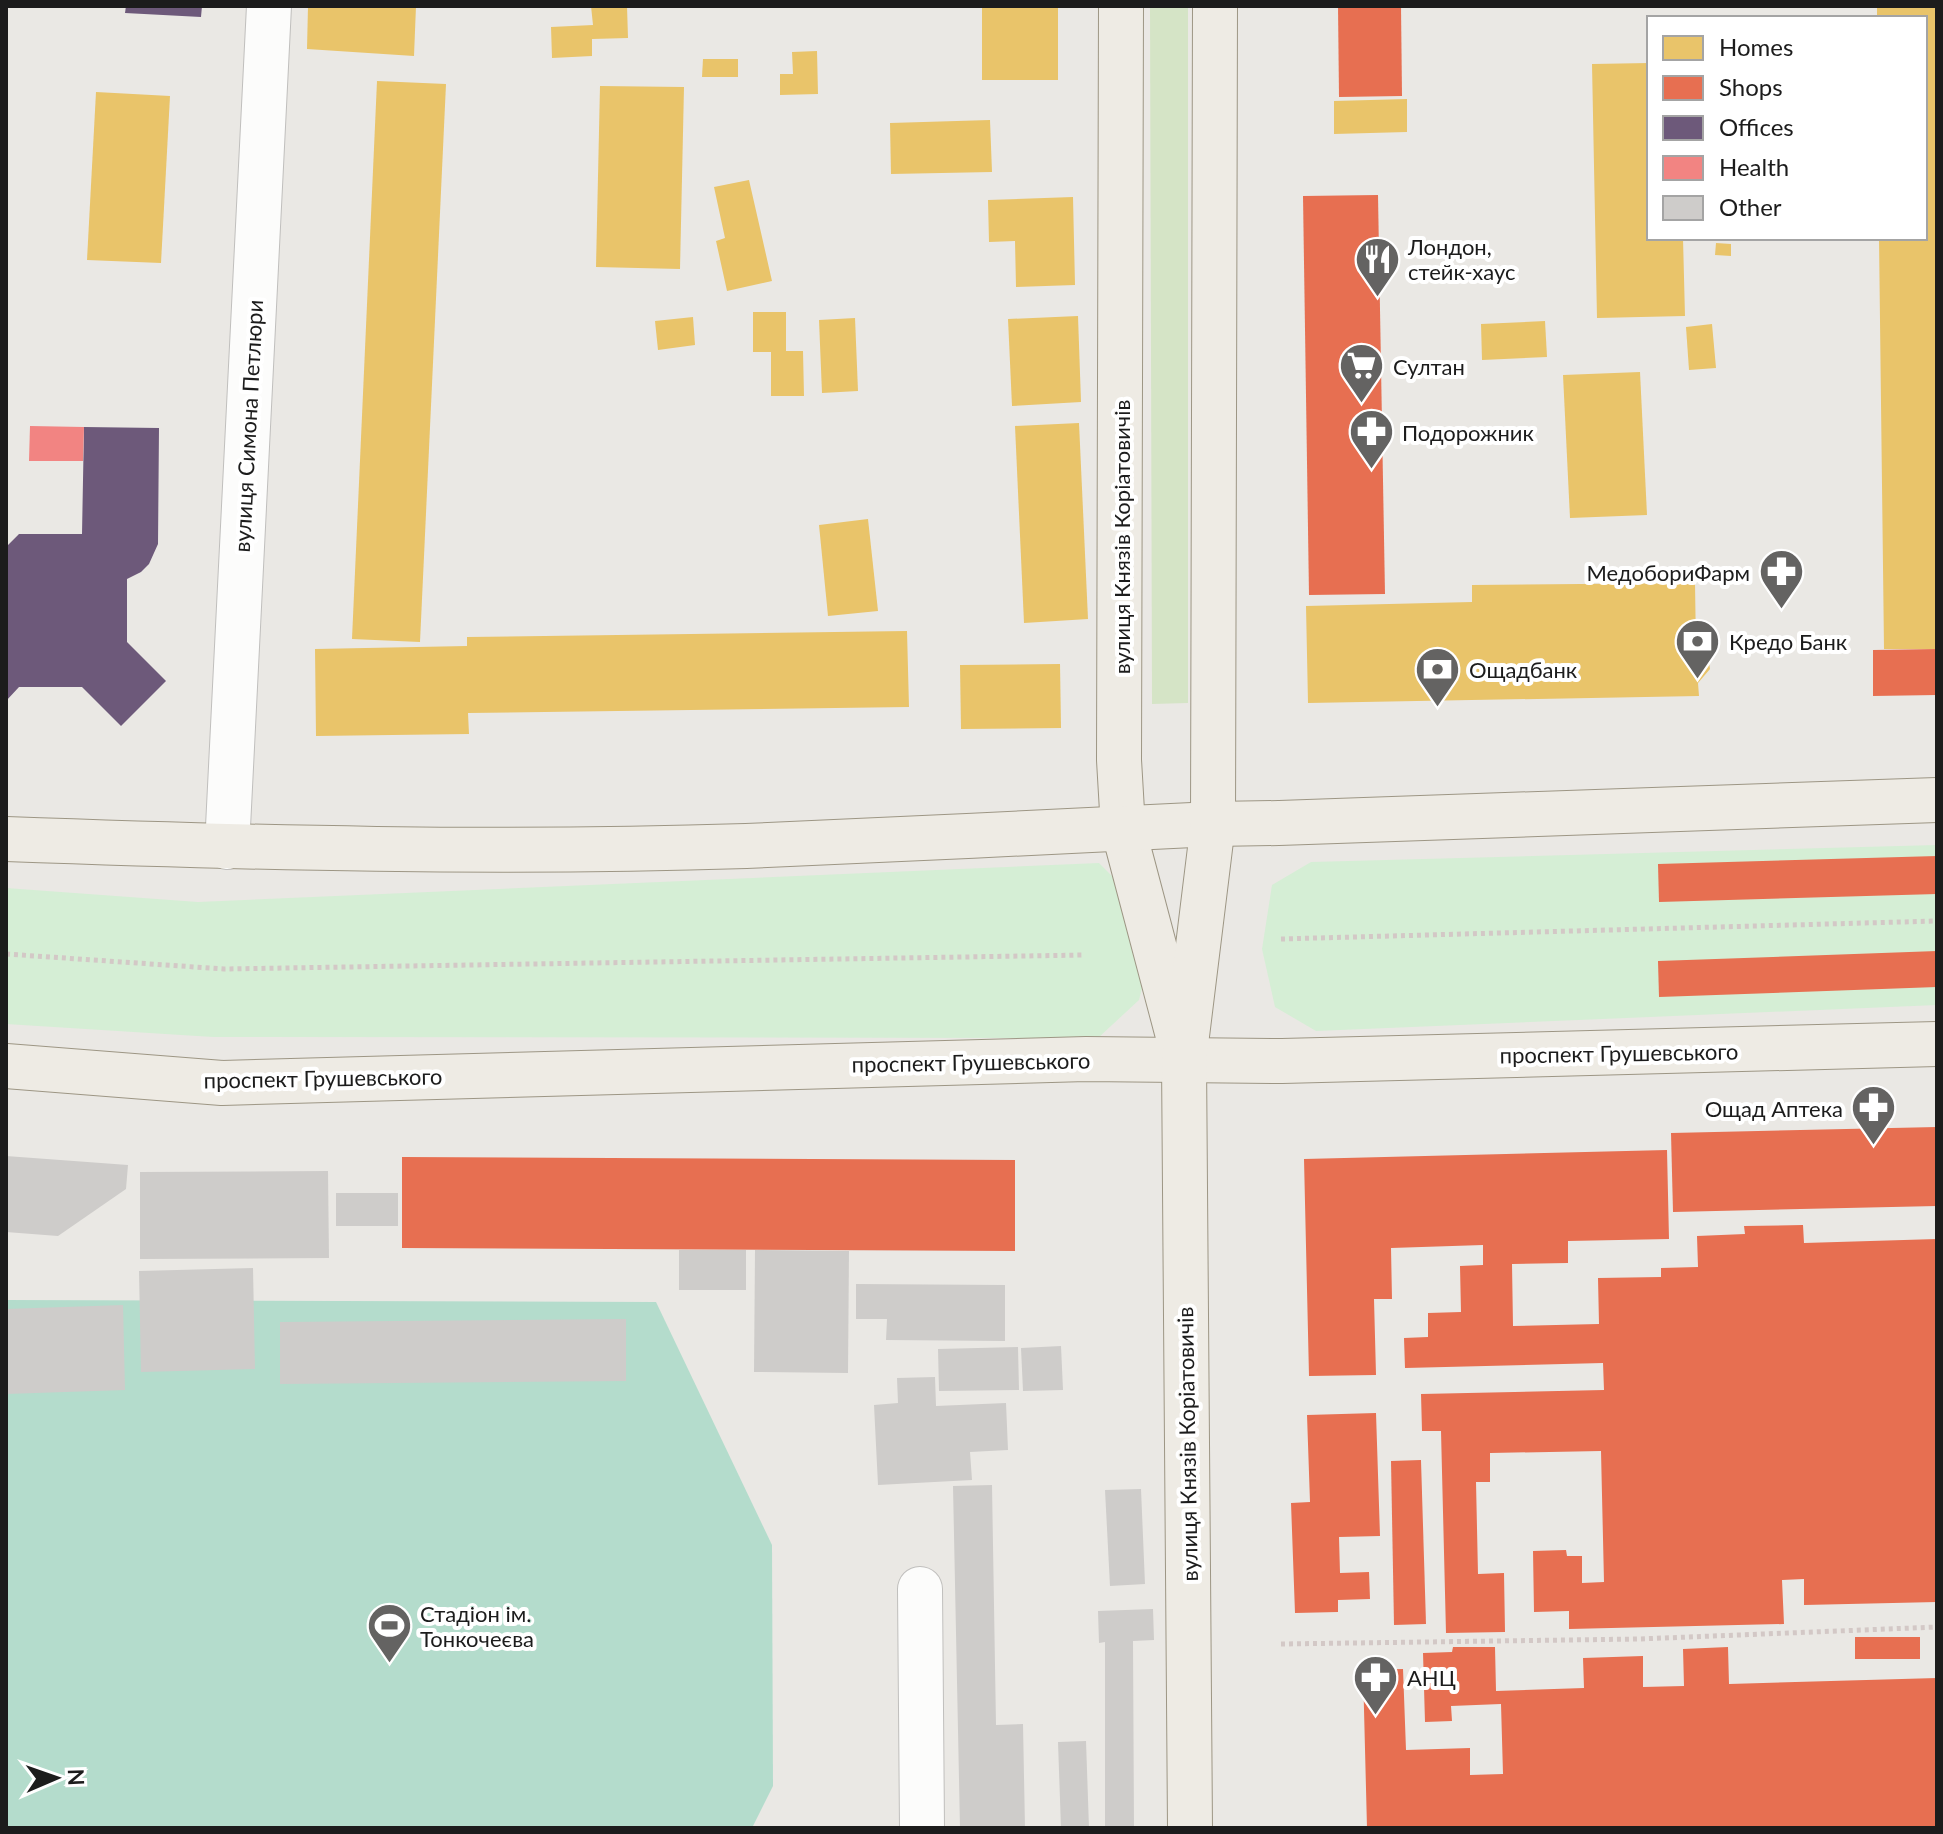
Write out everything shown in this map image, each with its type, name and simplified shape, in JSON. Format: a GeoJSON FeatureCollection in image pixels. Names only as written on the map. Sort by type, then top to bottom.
{"type":"FeatureCollection","features":[{"type":"Feature","properties":{"kind":"main road","name":"вулиця Князів Коріатовичів"},"geometry":{"type":"LineString","coordinates":[[1121,6],[1119,760],[1123,828],[1184,1060]]}},
{"type":"Feature","properties":{"kind":"main road","name":"вулиця Князів Коріатовичів"},"geometry":{"type":"LineString","coordinates":[[1190,1828],[1184,1060],[1213,824],[1215,6]]}},
{"type":"Feature","properties":{"kind":"main road"},"geometry":{"type":"LineString","coordinates":[[6,839],[227,847],[492,850],[745,846],[1213,824],[1937,800]]}},
{"type":"Feature","properties":{"kind":"main road","name":"проспект Грушевського"},"geometry":{"type":"LineString","coordinates":[[6,1066],[222,1083],[1046,1060],[1282,1061],[1937,1044]]}},
{"type":"Feature","properties":{"kind":"street","name":"вулиця Симона Петлюри"},"geometry":{"type":"LineString","coordinates":[[227,847],[269,6]]}},
{"type":"Feature","properties":{"kind":"street"},"geometry":{"type":"LineString","coordinates":[[920,1589],[922,1828]]}},
{"type":"Feature","properties":{"kind":"path"},"geometry":{"type":"LineString","coordinates":[[1281,939],[1937,921]]}},
{"type":"Feature","properties":{"kind":"path"},"geometry":{"type":"LineString","coordinates":[[6,954],[224,969],[1085,955]]}},
{"type":"Feature","properties":{"kind":"path"},"geometry":{"type":"LineString","coordinates":[[1281,1644],[1639,1639],[1937,1627]]}},
{"type":"Feature","properties":{"kind":"green space"},"geometry":{"type":"Polygon","coordinates":[[[1150,6],[1188,6],[1188,703],[1152,704],[1150,6]]]}},
{"type":"Feature","properties":{"kind":"green space"},"geometry":{"type":"Polygon","coordinates":[[[1937,845],[1937,1005],[1316,1031],[1275,1007],[1262,949],[1272,885],[1311,862],[1937,845]]]}},
{"type":"Feature","properties":{"kind":"green space"},"geometry":{"type":"Polygon","coordinates":[[[1099,863],[1134,898],[1152,948],[1139,1000],[1098,1038],[213,1037],[6,1024],[6,888],[198,902],[1099,863]]]}},
{"type":"Feature","properties":{"kind":"green space","name":"Стадіон ім. Тонкочеєва"},"geometry":{"type":"Polygon","coordinates":[[[6,1300],[656,1302],[772,1545],[773,1786],[752,1828],[6,1828],[6,1300]]]}},
{"type":"Feature","properties":{"kind":"building: Homes"},"geometry":{"type":"Polygon","coordinates":[[[308,6],[416,6],[414,56],[307,49],[308,6]]]}},
{"type":"Feature","properties":{"kind":"building: Homes"},"geometry":{"type":"Polygon","coordinates":[[[591,6],[627,6],[628,38],[592,39],[592,56],[552,58],[551,27],[593,25],[591,6]]]}},
{"type":"Feature","properties":{"kind":"building: Homes"},"geometry":{"type":"Polygon","coordinates":[[[982,6],[1058,6],[1058,80],[982,80],[982,6]]]}},
{"type":"Feature","properties":{"kind":"building: Homes"},"geometry":{"type":"Polygon","coordinates":[[[1877,6],[1937,6],[1937,649],[1884,649],[1879,240],[1927,240],[1927,16],[1877,16],[1877,6]]]}},
{"type":"Feature","properties":{"kind":"building: Homes"},"geometry":{"type":"Polygon","coordinates":[[[817,51],[818,94],[780,95],[780,74],[793,74],[792,52],[817,51]]]}},
{"type":"Feature","properties":{"kind":"building: Homes"},"geometry":{"type":"Polygon","coordinates":[[[703,59],[738,59],[738,77],[702,77],[703,59]]]}},
{"type":"Feature","properties":{"kind":"building: Homes"},"geometry":{"type":"Polygon","coordinates":[[[1647,63],[1647,240],[1683,240],[1685,316],[1597,318],[1592,64],[1647,63]]]}},
{"type":"Feature","properties":{"kind":"building: Homes"},"geometry":{"type":"Polygon","coordinates":[[[377,81],[446,84],[420,642],[352,639],[377,81]]]}},
{"type":"Feature","properties":{"kind":"building: Homes"},"geometry":{"type":"Polygon","coordinates":[[[600,86],[684,87],[680,269],[596,267],[600,86]]]}},
{"type":"Feature","properties":{"kind":"building: Homes"},"geometry":{"type":"Polygon","coordinates":[[[96,92],[170,96],[161,263],[87,260],[96,92]]]}},
{"type":"Feature","properties":{"kind":"building: Homes"},"geometry":{"type":"Polygon","coordinates":[[[1407,99],[1407,132],[1334,134],[1334,101],[1407,99]]]}},
{"type":"Feature","properties":{"kind":"building: Homes"},"geometry":{"type":"Polygon","coordinates":[[[990,120],[992,172],[891,174],[890,123],[990,120]]]}},
{"type":"Feature","properties":{"kind":"building: Homes"},"geometry":{"type":"Polygon","coordinates":[[[749,180],[772,281],[727,291],[716,241],[725,238],[714,187],[749,180]]]}},
{"type":"Feature","properties":{"kind":"building: Homes"},"geometry":{"type":"Polygon","coordinates":[[[1073,197],[1075,285],[1016,287],[1015,241],[989,242],[988,200],[1073,197]]]}},
{"type":"Feature","properties":{"kind":"building: Homes"},"geometry":{"type":"Polygon","coordinates":[[[1716,243],[1731,244],[1731,256],[1715,255],[1716,243]]]}},
{"type":"Feature","properties":{"kind":"building: Homes"},"geometry":{"type":"Polygon","coordinates":[[[753,312],[786,312],[786,351],[803,351],[804,396],[771,396],[771,352],[753,352],[753,312]]]}},
{"type":"Feature","properties":{"kind":"building: Homes"},"geometry":{"type":"Polygon","coordinates":[[[1078,316],[1081,402],[1012,406],[1008,319],[1078,316]]]}},
{"type":"Feature","properties":{"kind":"building: Homes"},"geometry":{"type":"Polygon","coordinates":[[[693,317],[695,345],[658,350],[655,321],[693,317]]]}},
{"type":"Feature","properties":{"kind":"building: Homes"},"geometry":{"type":"Polygon","coordinates":[[[855,318],[858,391],[822,393],[819,320],[855,318]]]}},
{"type":"Feature","properties":{"kind":"building: Homes"},"geometry":{"type":"Polygon","coordinates":[[[1545,321],[1547,357],[1482,360],[1481,324],[1545,321]]]}},
{"type":"Feature","properties":{"kind":"building: Homes"},"geometry":{"type":"Polygon","coordinates":[[[1712,324],[1716,368],[1689,370],[1686,327],[1712,324]]]}},
{"type":"Feature","properties":{"kind":"building: Homes"},"geometry":{"type":"Polygon","coordinates":[[[1640,372],[1647,515],[1570,518],[1563,375],[1640,372]]]}},
{"type":"Feature","properties":{"kind":"building: Homes"},"geometry":{"type":"Polygon","coordinates":[[[1079,423],[1088,619],[1024,623],[1015,426],[1079,423]]]}},
{"type":"Feature","properties":{"kind":"building: Homes"},"geometry":{"type":"Polygon","coordinates":[[[868,519],[878,611],[828,616],[819,525],[868,519]]]}},
{"type":"Feature","properties":{"kind":"building: Homes"},"geometry":{"type":"Polygon","coordinates":[[[1695,583],[1696,649],[1709,662],[1710,669],[1698,683],[1699,696],[1308,703],[1306,606],[1472,602],[1472,585],[1695,583]]]}},
{"type":"Feature","properties":{"kind":"building: Homes"},"geometry":{"type":"Polygon","coordinates":[[[907,631],[909,707],[468,713],[469,734],[316,736],[315,649],[467,646],[467,637],[907,631]]]}},
{"type":"Feature","properties":{"kind":"building: Homes"},"geometry":{"type":"Polygon","coordinates":[[[1060,664],[1061,728],[961,729],[960,665],[1060,664]]]}},
{"type":"Feature","properties":{"kind":"building: Shops"},"geometry":{"type":"Polygon","coordinates":[[[1338,6],[1401,6],[1402,96],[1339,97],[1338,6]]]}},
{"type":"Feature","properties":{"kind":"building: Shops"},"geometry":{"type":"Polygon","coordinates":[[[1378,195],[1385,594],[1309,595],[1303,196],[1378,195]]]}},
{"type":"Feature","properties":{"kind":"building: Shops"},"geometry":{"type":"Polygon","coordinates":[[[1937,649],[1937,695],[1873,696],[1873,650],[1937,649]]]}},
{"type":"Feature","properties":{"kind":"building: Shops"},"geometry":{"type":"Polygon","coordinates":[[[1937,856],[1937,894],[1659,902],[1658,864],[1937,856]]]}},
{"type":"Feature","properties":{"kind":"building: Shops"},"geometry":{"type":"Polygon","coordinates":[[[1937,951],[1937,987],[1659,997],[1658,961],[1937,951]]]}},
{"type":"Feature","properties":{"kind":"building: Shops"},"geometry":{"type":"Polygon","coordinates":[[[1937,1127],[1937,1206],[1673,1212],[1671,1133],[1937,1127]]]}},
{"type":"Feature","properties":{"kind":"building: Shops"},"geometry":{"type":"Polygon","coordinates":[[[1667,1150],[1669,1239],[1568,1241],[1568,1263],[1512,1264],[1513,1326],[1599,1324],[1598,1278],[1661,1277],[1661,1268],[1698,1267],[1697,1236],[1745,1234],[1744,1226],[1803,1225],[1804,1243],[1937,1239],[1937,1602],[1804,1605],[1804,1579],[1782,1580],[1784,1624],[1569,1629],[1569,1611],[1534,1612],[1533,1551],[1566,1550],[1567,1556],[1582,1556],[1582,1583],[1604,1582],[1601,1451],[1490,1453],[1490,1482],[1476,1482],[1478,1574],[1504,1573],[1505,1632],[1446,1633],[1441,1431],[1422,1431],[1421,1394],[1604,1390],[1603,1363],[1405,1368],[1404,1338],[1428,1337],[1428,1313],[1461,1312],[1460,1266],[1483,1265],[1483,1245],[1391,1248],[1392,1299],[1374,1299],[1376,1375],[1309,1376],[1304,1159],[1667,1150]]]}},
{"type":"Feature","properties":{"kind":"building: Shops"},"geometry":{"type":"Polygon","coordinates":[[[402,1157],[1015,1160],[1015,1251],[402,1248],[402,1157]]]}},
{"type":"Feature","properties":{"kind":"building: Shops"},"geometry":{"type":"Polygon","coordinates":[[[1376,1413],[1380,1536],[1339,1537],[1340,1573],[1369,1572],[1370,1599],[1338,1600],[1338,1612],[1295,1613],[1291,1503],[1310,1502],[1307,1415],[1376,1413]]]}},
{"type":"Feature","properties":{"kind":"building: Shops"},"geometry":{"type":"Polygon","coordinates":[[[1421,1460],[1426,1624],[1394,1625],[1391,1461],[1421,1460]]]}},
{"type":"Feature","properties":{"kind":"building: Shops"},"geometry":{"type":"Polygon","coordinates":[[[1855,1637],[1920,1637],[1920,1659],[1855,1659],[1855,1637]]]}},
{"type":"Feature","properties":{"kind":"building: Shops"},"geometry":{"type":"Polygon","coordinates":[[[1453,1647],[1495,1647],[1496,1691],[1584,1688],[1583,1658],[1643,1656],[1643,1687],[1684,1686],[1683,1649],[1728,1647],[1729,1684],[1937,1678],[1937,1828],[1367,1828],[1363,1670],[1403,1669],[1406,1750],[1470,1748],[1470,1775],[1503,1774],[1501,1704],[1451,1706],[1452,1721],[1425,1722],[1423,1653],[1452,1652],[1453,1647]]]}},
{"type":"Feature","properties":{"kind":"building: Offices"},"geometry":{"type":"Polygon","coordinates":[[[126,6],[202,6],[201,17],[125,13],[126,6]]]}},
{"type":"Feature","properties":{"kind":"building: Offices"},"geometry":{"type":"Polygon","coordinates":[[[84,427],[159,428],[158,544],[149,564],[127,579],[127,642],[166,681],[121,726],[82,687],[19,687],[6,701],[6,547],[19,534],[82,534],[84,427]]]}},
{"type":"Feature","properties":{"kind":"building: Health"},"geometry":{"type":"Polygon","coordinates":[[[30,426],[84,427],[83,461],[29,461],[30,426]]]}},
{"type":"Feature","properties":{"kind":"building: Other"},"geometry":{"type":"Polygon","coordinates":[[[6,1156],[128,1165],[126,1189],[58,1236],[6,1232],[6,1156]]]}},
{"type":"Feature","properties":{"kind":"building: Other"},"geometry":{"type":"Polygon","coordinates":[[[328,1171],[329,1258],[140,1259],[140,1172],[328,1171]]]}},
{"type":"Feature","properties":{"kind":"building: Other"},"geometry":{"type":"Polygon","coordinates":[[[336,1193],[398,1193],[398,1226],[336,1226],[336,1193]]]}},
{"type":"Feature","properties":{"kind":"building: Other"},"geometry":{"type":"Polygon","coordinates":[[[679,1250],[746,1250],[746,1290],[679,1290],[679,1250]]]}},
{"type":"Feature","properties":{"kind":"building: Other"},"geometry":{"type":"Polygon","coordinates":[[[755,1250],[849,1251],[848,1373],[754,1372],[755,1250]]]}},
{"type":"Feature","properties":{"kind":"building: Other"},"geometry":{"type":"Polygon","coordinates":[[[253,1268],[255,1369],[141,1372],[139,1271],[253,1268]]]}},
{"type":"Feature","properties":{"kind":"building: Other"},"geometry":{"type":"Polygon","coordinates":[[[856,1284],[1005,1285],[1005,1341],[886,1340],[887,1319],[856,1319],[856,1284]]]}},
{"type":"Feature","properties":{"kind":"building: Other"},"geometry":{"type":"Polygon","coordinates":[[[123,1305],[125,1390],[6,1394],[6,1309],[123,1305]]]}},
{"type":"Feature","properties":{"kind":"building: Other"},"geometry":{"type":"Polygon","coordinates":[[[626,1319],[626,1381],[280,1384],[280,1322],[626,1319]]]}},
{"type":"Feature","properties":{"kind":"building: Other"},"geometry":{"type":"Polygon","coordinates":[[[1061,1346],[1063,1390],[1023,1391],[1021,1348],[1061,1346]]]}},
{"type":"Feature","properties":{"kind":"building: Other"},"geometry":{"type":"Polygon","coordinates":[[[1018,1347],[1019,1390],[939,1391],[938,1349],[1018,1347]]]}},
{"type":"Feature","properties":{"kind":"building: Other"},"geometry":{"type":"Polygon","coordinates":[[[935,1377],[936,1406],[1006,1403],[1008,1450],[970,1452],[972,1480],[878,1485],[874,1405],[898,1403],[897,1378],[935,1377]]]}},
{"type":"Feature","properties":{"kind":"building: Other"},"geometry":{"type":"Polygon","coordinates":[[[992,1485],[996,1725],[1023,1724],[1025,1828],[960,1828],[953,1486],[992,1485]]]}},
{"type":"Feature","properties":{"kind":"building: Other"},"geometry":{"type":"Polygon","coordinates":[[[1141,1489],[1145,1584],[1110,1586],[1105,1490],[1141,1489]]]}},
{"type":"Feature","properties":{"kind":"building: Other"},"geometry":{"type":"Polygon","coordinates":[[[1153,1609],[1154,1640],[1133,1641],[1134,1828],[1105,1828],[1105,1642],[1099,1643],[1098,1611],[1153,1609]]]}},
{"type":"Feature","properties":{"kind":"building: Other"},"geometry":{"type":"Polygon","coordinates":[[[1086,1741],[1089,1828],[1061,1828],[1058,1742],[1086,1741]]]}},
{"type":"Feature","properties":{"kind":"place","name":"Лондон, стейк-хаус"},"geometry":{"type":"Point","coordinates":[1377,298]}},
{"type":"Feature","properties":{"kind":"place","name":"Султан"},"geometry":{"type":"Point","coordinates":[1362,405]}},
{"type":"Feature","properties":{"kind":"place","name":"Подорожник"},"geometry":{"type":"Point","coordinates":[1371,471]}},
{"type":"Feature","properties":{"kind":"place","name":"МедобориФарм"},"geometry":{"type":"Point","coordinates":[1781,611]}},
{"type":"Feature","properties":{"kind":"place","name":"Кредо Банк"},"geometry":{"type":"Point","coordinates":[1698,680]}},
{"type":"Feature","properties":{"kind":"place","name":"Ощадбанк"},"geometry":{"type":"Point","coordinates":[1438,708]}},
{"type":"Feature","properties":{"kind":"place","name":"Ощад Аптека"},"geometry":{"type":"Point","coordinates":[1874,1147]}},
{"type":"Feature","properties":{"kind":"place","name":"Стадіон ім. Тонкочеєва"},"geometry":{"type":"Point","coordinates":[389,1665]}},
{"type":"Feature","properties":{"kind":"place","name":"АНЦ"},"geometry":{"type":"Point","coordinates":[1376,1716]}}]}
